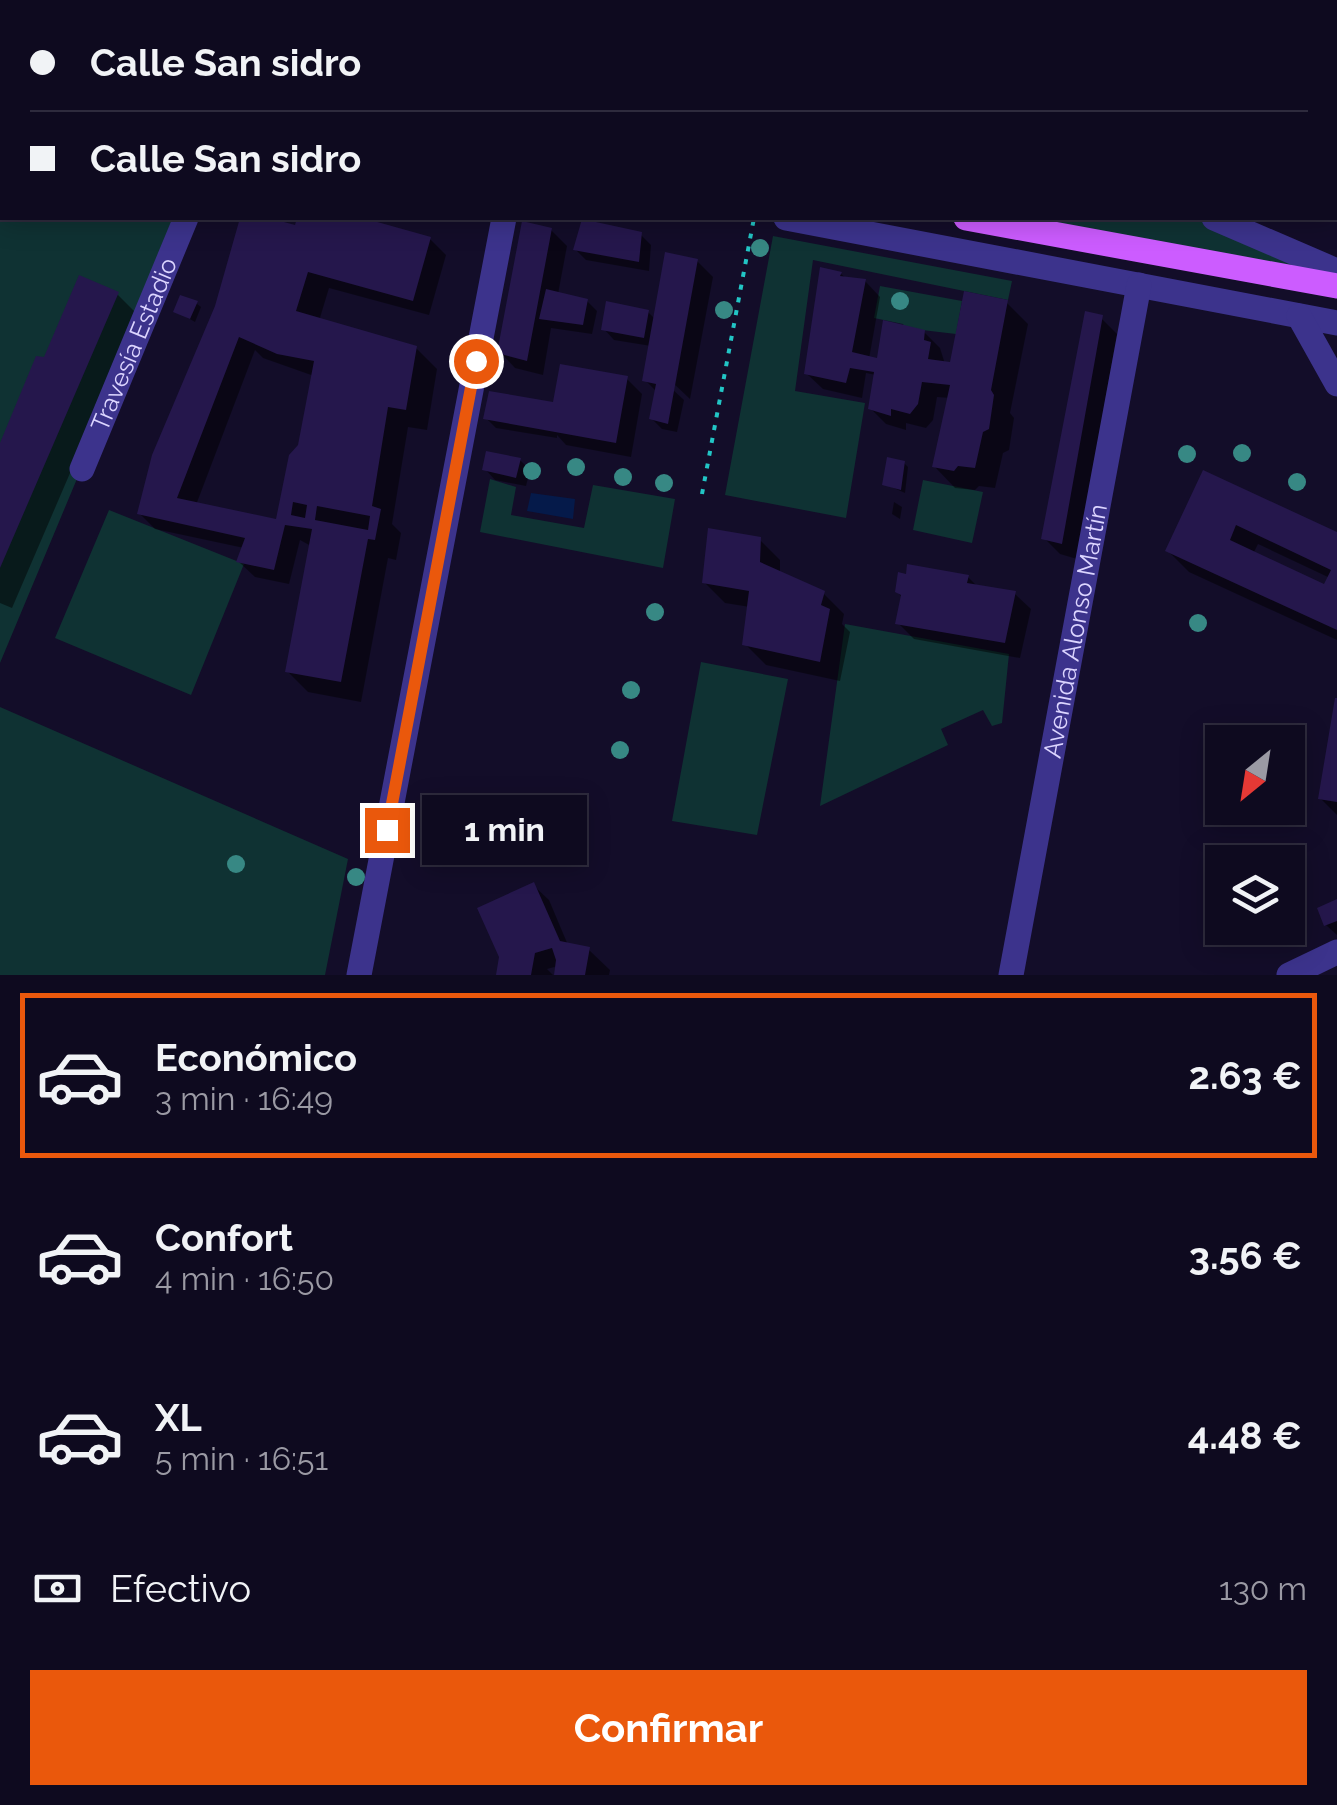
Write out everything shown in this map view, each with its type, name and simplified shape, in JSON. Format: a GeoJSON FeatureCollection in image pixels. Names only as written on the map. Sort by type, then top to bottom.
{"type":"FeatureCollection","features":[{"type":"Feature","properties":{"kind":"main road"},"geometry":{"type":"LineString","coordinates":[[977,220],[1337,286]]}},
{"type":"Feature","properties":{"kind":"street","name":"Travesía Estadio"},"geometry":{"type":"LineString","coordinates":[[82,469],[185,220]]}},
{"type":"Feature","properties":{"kind":"street"},"geometry":{"type":"LineString","coordinates":[[359,975],[504,220]]}},
{"type":"Feature","properties":{"kind":"street"},"geometry":{"type":"LineString","coordinates":[[797,220],[1337,323]]}},
{"type":"Feature","properties":{"kind":"street"},"geometry":{"type":"LineString","coordinates":[[1224,220],[1337,271]]}},
{"type":"Feature","properties":{"kind":"street","name":"Avenida Alonso Martín"},"geometry":{"type":"LineString","coordinates":[[1011,975],[1139,285]]}},
{"type":"Feature","properties":{"kind":"street"},"geometry":{"type":"LineString","coordinates":[[1299,316],[1306,333],[1335,374]]}},
{"type":"Feature","properties":{"kind":"street"},"geometry":{"type":"LineString","coordinates":[[1289,975],[1337,952]]}},
{"type":"Feature","properties":{"kind":"path"},"geometry":{"type":"LineString","coordinates":[[702,494],[754,220]]}},
{"type":"Feature","properties":{"kind":"green space"},"geometry":{"type":"Polygon","coordinates":[[[0,220],[185,220],[0,663],[0,220]]]}},
{"type":"Feature","properties":{"kind":"green space"},"geometry":{"type":"Polygon","coordinates":[[[977,220],[1218,220],[1337,286],[977,220]]]}},
{"type":"Feature","properties":{"kind":"green space"},"geometry":{"type":"Polygon","coordinates":[[[773,236],[1012,281],[1008,300],[813,260],[795,391],[865,403],[846,518],[725,495],[773,236]]]}},
{"type":"Feature","properties":{"kind":"green space"},"geometry":{"type":"Polygon","coordinates":[[[880,286],[962,301],[956,334],[905,328],[903,324],[874,318],[880,286]]]}},
{"type":"Feature","properties":{"kind":"green space"},"geometry":{"type":"Polygon","coordinates":[[[490,479],[516,487],[511,515],[584,528],[593,485],[675,499],[663,568],[480,532],[490,479]]]}},
{"type":"Feature","properties":{"kind":"green space"},"geometry":{"type":"Polygon","coordinates":[[[923,480],[983,492],[972,543],[913,530],[923,480]]]}},
{"type":"Feature","properties":{"kind":"green space"},"geometry":{"type":"Polygon","coordinates":[[[109,510],[244,564],[191,695],[55,638],[109,510]]]}},
{"type":"Feature","properties":{"kind":"green space"},"geometry":{"type":"Polygon","coordinates":[[[845,624],[1009,654],[1002,723],[992,726],[983,710],[941,729],[948,745],[820,806],[845,624]]]}},
{"type":"Feature","properties":{"kind":"green space"},"geometry":{"type":"Polygon","coordinates":[[[701,662],[788,679],[757,835],[672,821],[701,662]]]}},
{"type":"Feature","properties":{"kind":"green space"},"geometry":{"type":"Polygon","coordinates":[[[0,707],[348,859],[325,975],[0,975],[0,707]]]}},
{"type":"Feature","properties":{"kind":"water"},"geometry":{"type":"Polygon","coordinates":[[[531,493],[575,499],[573,519],[527,511],[531,493]]]}},
{"type":"Feature","properties":{"kind":"building"},"geometry":{"type":"Polygon","coordinates":[[[239,220],[276,220],[295,225],[296,220],[370,220],[431,237],[413,301],[308,272],[296,311],[417,346],[406,410],[388,407],[372,506],[381,509],[375,540],[368,539],[341,682],[285,672],[312,529],[285,525],[274,570],[236,562],[245,538],[137,514],[152,455],[215,306],[239,220]],[[239,337],[177,498],[276,519],[289,455],[298,445],[314,361],[277,354],[239,337]],[[293,502],[291,515],[305,518],[307,505],[293,502]],[[317,506],[315,520],[368,530],[370,516],[317,506]]]}},
{"type":"Feature","properties":{"kind":"building"},"geometry":{"type":"Polygon","coordinates":[[[582,220],[642,232],[639,262],[573,250],[582,220]]]}},
{"type":"Feature","properties":{"kind":"building"},"geometry":{"type":"Polygon","coordinates":[[[522,221],[552,228],[527,361],[497,353],[522,221]]]}},
{"type":"Feature","properties":{"kind":"building"},"geometry":{"type":"Polygon","coordinates":[[[665,252],[698,259],[668,424],[649,419],[656,384],[642,381],[665,252]]]}},
{"type":"Feature","properties":{"kind":"building"},"geometry":{"type":"Polygon","coordinates":[[[820,267],[842,272],[840,276],[866,279],[852,352],[877,358],[883,320],[925,330],[924,340],[931,342],[928,359],[950,362],[964,291],[1008,300],[991,390],[994,395],[989,429],[983,432],[975,468],[958,466],[954,471],[932,467],[950,385],[922,382],[918,404],[910,414],[891,409],[891,416],[868,409],[874,372],[850,368],[846,383],[804,374],[820,267]]]}},
{"type":"Feature","properties":{"kind":"building"},"geometry":{"type":"Polygon","coordinates":[[[79,275],[119,292],[0,568],[0,443],[36,356],[44,357],[79,275]]]}},
{"type":"Feature","properties":{"kind":"building"},"geometry":{"type":"Polygon","coordinates":[[[546,289],[588,299],[583,325],[539,319],[546,289]]]}},
{"type":"Feature","properties":{"kind":"building"},"geometry":{"type":"Polygon","coordinates":[[[180,295],[198,301],[190,319],[173,312],[180,295]]]}},
{"type":"Feature","properties":{"kind":"building"},"geometry":{"type":"Polygon","coordinates":[[[606,301],[649,310],[644,338],[601,330],[606,301]]]}},
{"type":"Feature","properties":{"kind":"building"},"geometry":{"type":"Polygon","coordinates":[[[1085,311],[1103,315],[1062,544],[1041,539],[1085,311]]]}},
{"type":"Feature","properties":{"kind":"building"},"geometry":{"type":"Polygon","coordinates":[[[560,364],[628,376],[616,443],[483,419],[489,391],[553,402],[560,364]]]}},
{"type":"Feature","properties":{"kind":"building"},"geometry":{"type":"Polygon","coordinates":[[[486,451],[521,458],[516,478],[482,470],[486,451]]]}},
{"type":"Feature","properties":{"kind":"building"},"geometry":{"type":"Polygon","coordinates":[[[887,457],[905,461],[901,490],[882,485],[887,457]]]}},
{"type":"Feature","properties":{"kind":"building"},"geometry":{"type":"Polygon","coordinates":[[[1203,470],[1337,532],[1337,630],[1165,551],[1203,470]],[[1236,525],[1230,540],[1324,584],[1331,570],[1236,525]]]}},
{"type":"Feature","properties":{"kind":"building"},"geometry":{"type":"Polygon","coordinates":[[[708,528],[761,537],[760,562],[825,591],[821,605],[830,609],[820,662],[742,645],[749,591],[702,583],[708,528]]]}},
{"type":"Feature","properties":{"kind":"building"},"geometry":{"type":"Polygon","coordinates":[[[907,564],[969,575],[967,583],[1016,591],[1005,643],[895,624],[901,595],[895,592],[898,572],[906,574],[907,564]]]}},
{"type":"Feature","properties":{"kind":"building"},"geometry":{"type":"Polygon","coordinates":[[[1337,698],[1337,802],[1318,799],[1337,698]]]}},
{"type":"Feature","properties":{"kind":"building"},"geometry":{"type":"Polygon","coordinates":[[[534,882],[560,941],[590,947],[585,975],[554,975],[556,960],[552,948],[535,953],[531,975],[496,975],[499,957],[477,908],[534,882]]]}},
{"type":"Feature","properties":{"kind":"building"},"geometry":{"type":"Polygon","coordinates":[[[1337,899],[1337,921],[1324,926],[1317,908],[1337,899]]]}},
{"type":"Feature","properties":{"kind":"route"},"geometry":{"type":"LineString","coordinates":[[387,830],[476,361]]}}]}
